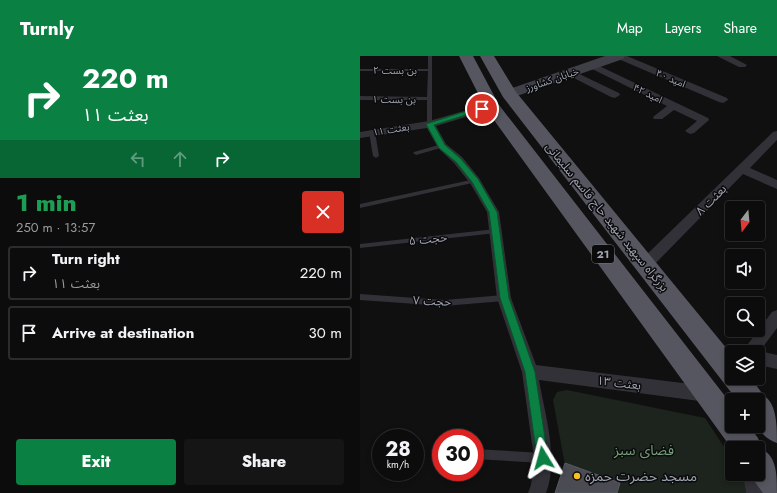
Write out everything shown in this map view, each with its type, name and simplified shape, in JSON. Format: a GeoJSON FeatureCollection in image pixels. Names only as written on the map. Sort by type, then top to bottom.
{"type":"FeatureCollection","features":[{"type":"Feature","properties":{"kind":"highway","name":"بزرگراه سپهبد شهید حاج قاسم سلیمانی"},"geometry":{"type":"LineString","coordinates":[[466,56],[501,100],[645,265],[725,365]]}},
{"type":"Feature","properties":{"kind":"highway","name":"بزرگراه سپهبد شهید حاج قاسم سلیمانی"},"geometry":{"type":"LineString","coordinates":[[487,56],[501,100],[707,394],[743,441]]}},
{"type":"Feature","properties":{"kind":"highway"},"geometry":{"type":"LineString","coordinates":[[741,385],[747,393]]}},
{"type":"Feature","properties":{"kind":"highway"},"geometry":{"type":"LineString","coordinates":[[765,415],[777,430]]}},
{"type":"Feature","properties":{"kind":"highway"},"geometry":{"type":"LineString","coordinates":[[765,471],[777,487]]}},
{"type":"Feature","properties":{"kind":"main road","name":"خیابان کشاورز"},"geometry":{"type":"LineString","coordinates":[[501,100],[618,56]]}},
{"type":"Feature","properties":{"kind":"street","name":"امید ۴۰"},"geometry":{"type":"LineString","coordinates":[[618,56],[723,100]]}},
{"type":"Feature","properties":{"kind":"street"},"geometry":{"type":"LineString","coordinates":[[722,56],[742,65]]}},
{"type":"Feature","properties":{"kind":"street","name":"امید ۴۲"},"geometry":{"type":"LineString","coordinates":[[591,66],[704,120],[690,131]]}},
{"type":"Feature","properties":{"kind":"street"},"geometry":{"type":"LineString","coordinates":[[571,73],[614,95]]}},
{"type":"Feature","properties":{"kind":"street","name":"بعثت ۱۱"},"geometry":{"type":"LineString","coordinates":[[360,135],[430,124],[501,100]]}},
{"type":"Feature","properties":{"kind":"street"},"geometry":{"type":"LineString","coordinates":[[658,117],[674,105]]}},
{"type":"Feature","properties":{"kind":"street"},"geometry":{"type":"LineString","coordinates":[[430,124],[442,146],[458,160],[475,181],[493,212],[504,298],[530,372],[543,458],[538,493]]}},
{"type":"Feature","properties":{"kind":"street","name":"بعثت ۸"},"geometry":{"type":"LineString","coordinates":[[645,265],[777,134]]}},
{"type":"Feature","properties":{"kind":"street"},"geometry":{"type":"LineString","coordinates":[[742,169],[777,185]]}},
{"type":"Feature","properties":{"kind":"street"},"geometry":{"type":"LineString","coordinates":[[755,345],[777,316]]}},
{"type":"Feature","properties":{"kind":"street"},"geometry":{"type":"LineString","coordinates":[[765,359],[777,362]]}},
{"type":"Feature","properties":{"kind":"street","name":"بعثت ۱۳"},"geometry":{"type":"LineString","coordinates":[[530,372],[707,394]]}},
{"type":"Feature","properties":{"kind":"street"},"geometry":{"type":"LineString","coordinates":[[753,481],[755,493]]}},
{"type":"Feature","properties":{"kind":"lane"},"geometry":{"type":"LineString","coordinates":[[430,56],[430,124]]}},
{"type":"Feature","properties":{"kind":"lane","name":"بن بست ۲"},"geometry":{"type":"LineString","coordinates":[[360,70],[430,70]]}},
{"type":"Feature","properties":{"kind":"lane","name":"بن بست ۱"},"geometry":{"type":"LineString","coordinates":[[360,98],[429,99]]}},
{"type":"Feature","properties":{"kind":"lane"},"geometry":{"type":"LineString","coordinates":[[372,132],[376,156]]}},
{"type":"Feature","properties":{"kind":"lane"},"geometry":{"type":"LineString","coordinates":[[416,153],[442,146]]}},
{"type":"Feature","properties":{"kind":"lane"},"geometry":{"type":"LineString","coordinates":[[360,206],[475,181]]}},
{"type":"Feature","properties":{"kind":"lane","name":"حجت ۵"},"geometry":{"type":"LineString","coordinates":[[360,246],[496,231]]}},
{"type":"Feature","properties":{"kind":"lane","name":"حجت ۷"},"geometry":{"type":"LineString","coordinates":[[360,297],[444,303],[504,298]]}},
{"type":"Feature","properties":{"kind":"lane"},"geometry":{"type":"LineString","coordinates":[[484,455],[543,458]]}},
{"type":"Feature","properties":{"kind":"green space","name":"فضای سبز"},"geometry":{"type":"Polygon","coordinates":[[[567,390],[705,418],[725,448],[725,481],[744,481],[746,493],[617,493],[565,465],[553,400],[557,392],[567,390]]]}},
{"type":"Feature","properties":{"kind":"building","name":"مسجد حضرت حمزه"},"geometry":{"type":"Polygon","coordinates":[[[565,463],[620,483],[617,493],[555,493],[565,463]]]}},
{"type":"Feature","properties":{"kind":"place","name":"مسجد حضرت حمزه"},"geometry":{"type":"Point","coordinates":[577,476]}},
{"type":"Feature","properties":{"kind":"route"},"geometry":{"type":"LineString","coordinates":[[482,109],[430,124],[442,146],[458,160],[475,181],[493,212],[504,298],[530,372],[543,458]]}}]}
